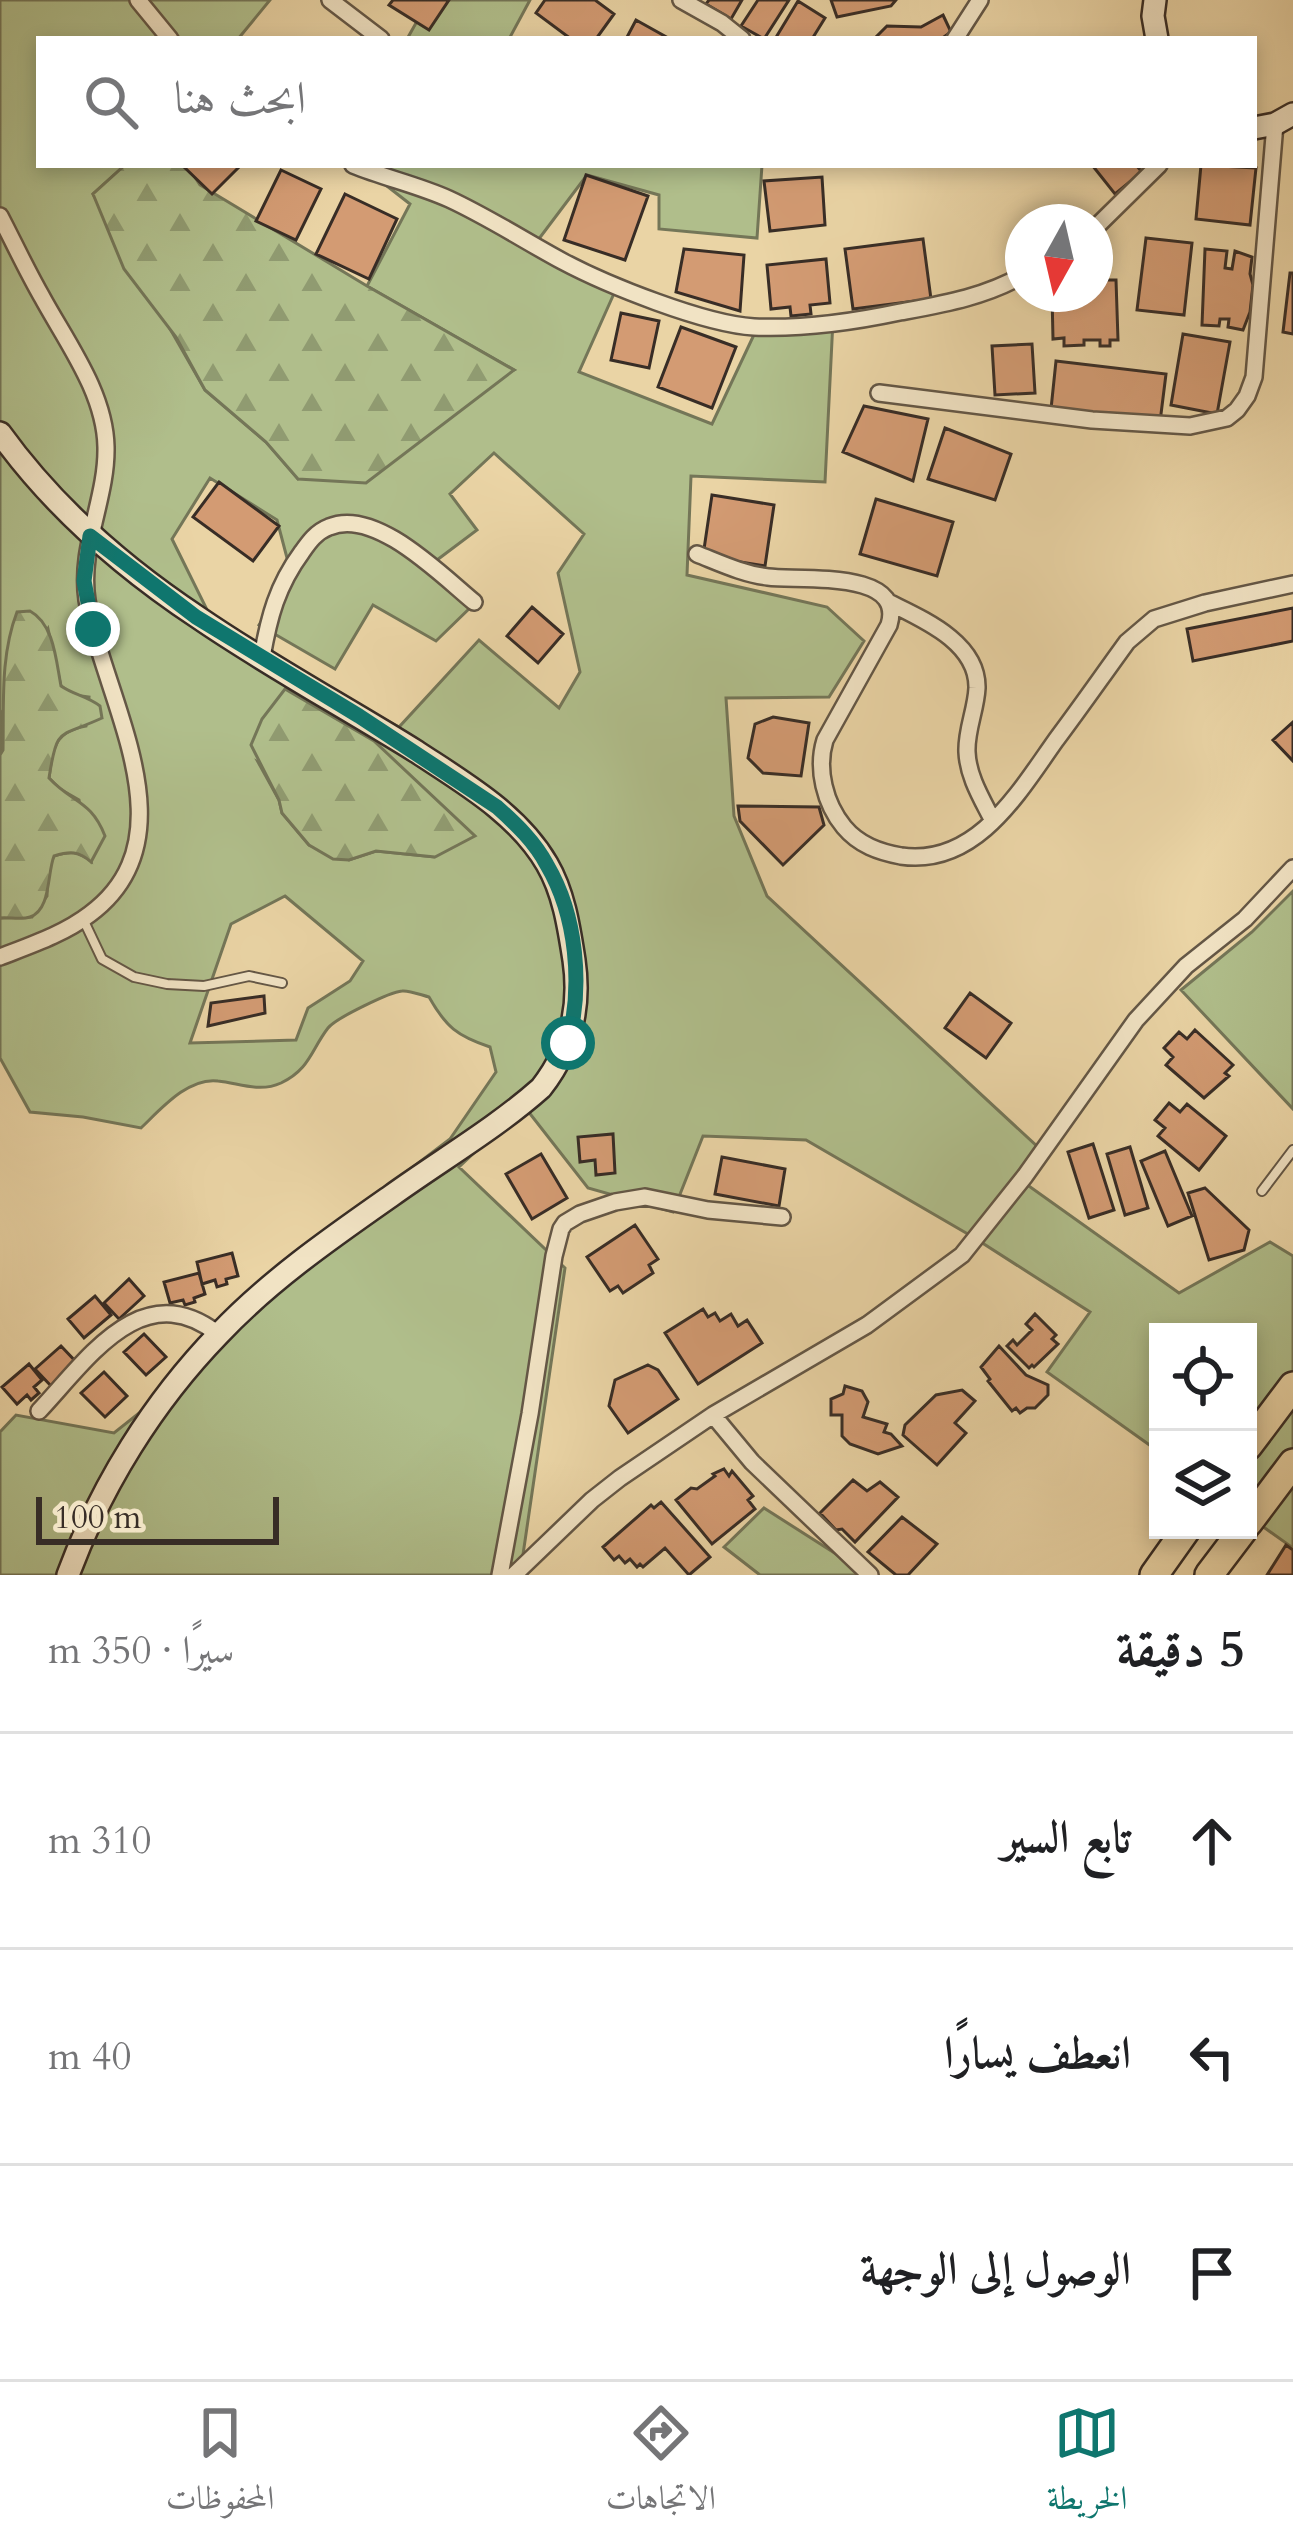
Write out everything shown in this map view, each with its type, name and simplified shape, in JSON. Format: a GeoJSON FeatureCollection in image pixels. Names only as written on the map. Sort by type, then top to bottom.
{"type":"FeatureCollection","features":[{"type":"Feature","properties":{"kind":"highway"},"geometry":{"type":"LineString","coordinates":[[1257,1434],[1293,1386]]}},
{"type":"Feature","properties":{"kind":"highway"},"geometry":{"type":"LineString","coordinates":[[1257,1510],[1293,1462]]}},
{"type":"Feature","properties":{"kind":"highway"},"geometry":{"type":"LineString","coordinates":[[1154,1575],[1180,1539]]}},
{"type":"Feature","properties":{"kind":"highway"},"geometry":{"type":"LineString","coordinates":[[1209,1575],[1235,1539]]}},
{"type":"Feature","properties":{"kind":"street"},"geometry":{"type":"LineString","coordinates":[[138,0],[168,36]]}},
{"type":"Feature","properties":{"kind":"street"},"geometry":{"type":"LineString","coordinates":[[330,0],[377,36]]}},
{"type":"Feature","properties":{"kind":"street"},"geometry":{"type":"LineString","coordinates":[[681,0],[738,36]]}},
{"type":"Feature","properties":{"kind":"street"},"geometry":{"type":"LineString","coordinates":[[957,36],[980,0]]}},
{"type":"Feature","properties":{"kind":"street"},"geometry":{"type":"LineString","coordinates":[[1155,0],[1156,36]]}},
{"type":"Feature","properties":{"kind":"street"},"geometry":{"type":"LineString","coordinates":[[879,393],[1115,422],[1190,426],[1227,418],[1243,404],[1254,376],[1274,122]]}},
{"type":"Feature","properties":{"kind":"street"},"geometry":{"type":"LineString","coordinates":[[361,168],[448,199],[608,283],[729,323],[791,326],[872,318],[971,298],[1005,286]]}},
{"type":"Feature","properties":{"kind":"street"},"geometry":{"type":"LineString","coordinates":[[1113,210],[1156,168]]}},
{"type":"Feature","properties":{"kind":"street"},"geometry":{"type":"LineString","coordinates":[[0,216],[80,365],[105,429],[104,472],[84,570],[88,610],[131,752],[139,818],[136,848],[112,895],[83,919],[0,957]]}},
{"type":"Feature","properties":{"kind":"street"},"geometry":{"type":"LineString","coordinates":[[0,433],[33,477],[90,536],[196,617],[429,760],[514,822],[554,878],[571,938],[577,1000],[562,1058],[541,1088],[334,1236],[218,1334],[129,1450],[68,1575]]}},
{"type":"Feature","properties":{"kind":"street"},"geometry":{"type":"LineString","coordinates":[[262,657],[272,605],[291,566],[313,537],[345,522],[398,542],[474,602]]}},
{"type":"Feature","properties":{"kind":"street"},"geometry":{"type":"LineString","coordinates":[[697,554],[764,577],[842,580],[873,590],[942,630],[971,663],[977,682],[968,738],[970,774],[993,821]]}},
{"type":"Feature","properties":{"kind":"street"},"geometry":{"type":"LineString","coordinates":[[888,602],[889,626],[823,746],[823,782],[835,814],[856,838],[871,848],[909,857],[959,847],[1010,805],[1127,642],[1146,624],[1205,603],[1293,584]]}},
{"type":"Feature","properties":{"kind":"street"},"geometry":{"type":"LineString","coordinates":[[514,1575],[592,1500],[713,1415],[867,1325],[962,1255],[1025,1176],[1136,1020],[1186,966],[1244,919],[1293,868]]}},
{"type":"Feature","properties":{"kind":"street"},"geometry":{"type":"LineString","coordinates":[[500,1575],[554,1256],[565,1223],[615,1202],[645,1197],[708,1210],[782,1217]]}},
{"type":"Feature","properties":{"kind":"street"},"geometry":{"type":"LineString","coordinates":[[39,1411],[111,1337],[142,1316],[159,1312],[188,1316],[218,1334]]}},
{"type":"Feature","properties":{"kind":"street"},"geometry":{"type":"LineString","coordinates":[[713,1415],[752,1462],[870,1575]]}},
{"type":"Feature","properties":{"kind":"lane"},"geometry":{"type":"LineString","coordinates":[[83,919],[102,958],[134,977],[204,986],[249,976],[282,983]]}},
{"type":"Feature","properties":{"kind":"lane"},"geometry":{"type":"LineString","coordinates":[[1262,1191],[1293,1150]]}},
{"type":"Feature","properties":{"kind":"green space"},"geometry":{"type":"Polygon","coordinates":[[[0,0],[270,0],[240,36],[36,36],[36,168],[122,168],[93,194],[205,390],[266,442],[298,479],[514,370],[367,286],[410,204],[364,168],[762,168],[757,238],[659,229],[659,195],[587,175],[532,248],[616,289],[579,372],[712,424],[759,324],[833,320],[825,482],[691,476],[687,575],[827,607],[864,641],[829,697],[726,698],[734,816],[767,896],[1040,1149],[1026,1184],[1179,1293],[1270,1242],[1293,1256],[1293,1548],[1257,1522],[1257,1323],[1149,1323],[1149,1445],[1047,1372],[1090,1312],[806,1140],[703,1136],[673,1212],[588,1188],[524,1106],[459,1167],[565,1268],[520,1575],[0,1575],[0,1432],[16,1415],[114,1433],[172,1387],[289,1261],[450,1139],[496,1072],[490,1047],[454,1029],[429,997],[402,991],[333,1024],[298,1072],[273,1086],[196,1084],[175,1096],[141,1128],[30,1112],[0,1058],[0,918],[32,917],[47,896],[48,869],[54,856],[74,853],[91,861],[79,800],[49,778],[61,737],[86,726],[89,697],[74,695],[61,686],[48,629],[3,711],[0,755],[0,0]],[[494,453],[450,494],[477,530],[433,563],[474,604],[436,641],[373,605],[335,669],[259,625],[291,573],[277,520],[210,478],[172,539],[215,626],[399,727],[479,640],[559,708],[580,672],[558,573],[584,534],[494,453]],[[258,762],[282,813],[309,845],[349,860],[376,851],[435,857],[258,762]],[[285,896],[231,924],[190,1043],[296,1040],[308,1008],[350,981],[363,961],[285,896]]]}},
{"type":"Feature","properties":{"kind":"green space"},"geometry":{"type":"Polygon","coordinates":[[[429,0],[530,0],[511,36],[409,36],[429,0]]]}},
{"type":"Feature","properties":{"kind":"green space"},"geometry":{"type":"Polygon","coordinates":[[[122,168],[189,168],[200,185],[514,370],[366,483],[298,479],[266,442],[205,390],[176,337],[124,269],[93,194],[122,168]]]}},
{"type":"Feature","properties":{"kind":"green space"},"geometry":{"type":"Polygon","coordinates":[[[30,611],[49,634],[61,686],[100,706],[102,718],[58,741],[49,778],[87,808],[105,836],[91,862],[74,853],[54,856],[45,899],[37,913],[27,918],[0,918],[5,663],[17,612],[30,611]]]}},
{"type":"Feature","properties":{"kind":"green space"},"geometry":{"type":"Polygon","coordinates":[[[285,689],[374,741],[475,836],[435,857],[376,851],[349,860],[333,859],[309,845],[282,813],[251,745],[262,719],[285,689]]]}},
{"type":"Feature","properties":{"kind":"green space"},"geometry":{"type":"Polygon","coordinates":[[[1293,891],[1293,1109],[1181,990],[1293,891]]]}},
{"type":"Feature","properties":{"kind":"green space"},"geometry":{"type":"Polygon","coordinates":[[[764,1508],[869,1575],[760,1575],[724,1547],[764,1508]]]}},
{"type":"Feature","properties":{"kind":"building"},"geometry":{"type":"Polygon","coordinates":[[[393,0],[449,0],[429,30],[389,5],[393,0]]]}},
{"type":"Feature","properties":{"kind":"building"},"geometry":{"type":"Polygon","coordinates":[[[545,0],[595,0],[614,14],[598,36],[567,36],[536,13],[545,0]]]}},
{"type":"Feature","properties":{"kind":"building"},"geometry":{"type":"Polygon","coordinates":[[[709,0],[742,0],[731,19],[706,4],[709,0]]]}},
{"type":"Feature","properties":{"kind":"building"},"geometry":{"type":"Polygon","coordinates":[[[758,0],[789,0],[766,36],[741,26],[758,0]]]}},
{"type":"Feature","properties":{"kind":"building"},"geometry":{"type":"Polygon","coordinates":[[[831,0],[896,0],[891,6],[837,17],[831,0]]]}},
{"type":"Feature","properties":{"kind":"building"},"geometry":{"type":"Polygon","coordinates":[[[798,1],[825,18],[814,36],[777,36],[798,1]]]}},
{"type":"Feature","properties":{"kind":"building"},"geometry":{"type":"Polygon","coordinates":[[[943,15],[951,32],[945,36],[877,36],[887,26],[921,27],[943,15]]]}},
{"type":"Feature","properties":{"kind":"building"},"geometry":{"type":"Polygon","coordinates":[[[636,20],[665,36],[628,36],[636,20]]]}},
{"type":"Feature","properties":{"kind":"building"},"geometry":{"type":"Polygon","coordinates":[[[185,168],[238,168],[212,194],[185,168]]]}},
{"type":"Feature","properties":{"kind":"building"},"geometry":{"type":"Polygon","coordinates":[[[1094,168],[1139,168],[1142,172],[1115,194],[1094,168]]]}},
{"type":"Feature","properties":{"kind":"building"},"geometry":{"type":"Polygon","coordinates":[[[1201,168],[1256,168],[1250,225],[1196,219],[1201,168]]]}},
{"type":"Feature","properties":{"kind":"building"},"geometry":{"type":"Polygon","coordinates":[[[281,170],[321,189],[296,240],[256,221],[281,170]]]}},
{"type":"Feature","properties":{"kind":"building"},"geometry":{"type":"Polygon","coordinates":[[[586,175],[648,196],[625,260],[564,240],[586,175]]]}},
{"type":"Feature","properties":{"kind":"building"},"geometry":{"type":"Polygon","coordinates":[[[822,177],[825,225],[770,231],[764,181],[822,177]]]}},
{"type":"Feature","properties":{"kind":"building"},"geometry":{"type":"Polygon","coordinates":[[[345,194],[397,219],[369,279],[316,254],[345,194]]]}},
{"type":"Feature","properties":{"kind":"building"},"geometry":{"type":"Polygon","coordinates":[[[1146,238],[1192,243],[1184,315],[1137,310],[1146,238]]]}},
{"type":"Feature","properties":{"kind":"building"},"geometry":{"type":"Polygon","coordinates":[[[923,239],[931,299],[853,309],[845,249],[923,239]]]}},
{"type":"Feature","properties":{"kind":"building"},"geometry":{"type":"Polygon","coordinates":[[[684,249],[744,255],[740,311],[676,292],[684,249]]]}},
{"type":"Feature","properties":{"kind":"building"},"geometry":{"type":"Polygon","coordinates":[[[1205,249],[1227,251],[1225,268],[1232,269],[1235,251],[1252,257],[1250,312],[1243,330],[1228,327],[1229,319],[1220,319],[1219,326],[1202,325],[1205,249]]]}},
{"type":"Feature","properties":{"kind":"building"},"geometry":{"type":"Polygon","coordinates":[[[826,259],[830,303],[810,305],[811,314],[791,316],[790,307],[771,309],[767,265],[826,259]]]}},
{"type":"Feature","properties":{"kind":"building"},"geometry":{"type":"Polygon","coordinates":[[[1293,273],[1293,334],[1283,332],[1293,273]]]}},
{"type":"Feature","properties":{"kind":"building"},"geometry":{"type":"Polygon","coordinates":[[[1116,280],[1118,340],[1110,340],[1110,346],[1084,340],[1084,345],[1064,346],[1064,338],[1053,339],[1052,312],[1113,312],[1116,280]]]}},
{"type":"Feature","properties":{"kind":"building"},"geometry":{"type":"Polygon","coordinates":[[[621,313],[659,321],[649,368],[611,360],[621,313]]]}},
{"type":"Feature","properties":{"kind":"building"},"geometry":{"type":"Polygon","coordinates":[[[681,327],[736,347],[712,408],[658,387],[681,327]]]}},
{"type":"Feature","properties":{"kind":"building"},"geometry":{"type":"Polygon","coordinates":[[[1183,334],[1230,342],[1217,414],[1171,405],[1183,334]]]}},
{"type":"Feature","properties":{"kind":"building"},"geometry":{"type":"Polygon","coordinates":[[[1032,344],[1035,393],[995,395],[992,346],[1032,344]]]}},
{"type":"Feature","properties":{"kind":"building"},"geometry":{"type":"Polygon","coordinates":[[[1056,361],[1166,374],[1160,422],[1051,409],[1056,361]]]}},
{"type":"Feature","properties":{"kind":"building"},"geometry":{"type":"Polygon","coordinates":[[[864,406],[928,419],[913,481],[843,452],[864,406]]]}},
{"type":"Feature","properties":{"kind":"building"},"geometry":{"type":"Polygon","coordinates":[[[945,428],[1011,454],[995,500],[928,479],[945,428]]]}},
{"type":"Feature","properties":{"kind":"building"},"geometry":{"type":"Polygon","coordinates":[[[219,482],[279,526],[253,561],[193,517],[219,482]]]}},
{"type":"Feature","properties":{"kind":"building"},"geometry":{"type":"Polygon","coordinates":[[[712,495],[774,505],[765,566],[703,556],[712,495]]]}},
{"type":"Feature","properties":{"kind":"building"},"geometry":{"type":"Polygon","coordinates":[[[876,499],[953,522],[937,576],[860,554],[876,499]]]}},
{"type":"Feature","properties":{"kind":"building"},"geometry":{"type":"Polygon","coordinates":[[[532,607],[563,634],[538,663],[507,636],[532,607]]]}},
{"type":"Feature","properties":{"kind":"building"},"geometry":{"type":"Polygon","coordinates":[[[1293,608],[1293,641],[1193,661],[1187,629],[1293,608]]]}},
{"type":"Feature","properties":{"kind":"building"},"geometry":{"type":"Polygon","coordinates":[[[773,717],[809,723],[801,776],[763,773],[748,758],[755,724],[773,717]]]}},
{"type":"Feature","properties":{"kind":"building"},"geometry":{"type":"Polygon","coordinates":[[[1293,722],[1293,761],[1273,740],[1293,722]]]}},
{"type":"Feature","properties":{"kind":"building"},"geometry":{"type":"Polygon","coordinates":[[[738,806],[819,807],[824,825],[783,865],[740,821],[738,806]]]}},
{"type":"Feature","properties":{"kind":"building"},"geometry":{"type":"Polygon","coordinates":[[[970,993],[1011,1023],[986,1058],[945,1028],[970,993]]]}},
{"type":"Feature","properties":{"kind":"building"},"geometry":{"type":"Polygon","coordinates":[[[264,996],[265,1013],[208,1026],[211,1003],[264,996]]]}},
{"type":"Feature","properties":{"kind":"building"},"geometry":{"type":"Polygon","coordinates":[[[1195,1030],[1233,1065],[1225,1073],[1229,1076],[1204,1098],[1166,1065],[1173,1057],[1164,1048],[1179,1032],[1187,1039],[1195,1030]]]}},
{"type":"Feature","properties":{"kind":"building"},"geometry":{"type":"Polygon","coordinates":[[[1169,1103],[1180,1112],[1187,1104],[1226,1136],[1199,1170],[1158,1136],[1165,1128],[1155,1120],[1169,1103]]]}},
{"type":"Feature","properties":{"kind":"building"},"geometry":{"type":"Polygon","coordinates":[[[613,1134],[615,1173],[596,1175],[595,1160],[580,1162],[578,1137],[613,1134]]]}},
{"type":"Feature","properties":{"kind":"building"},"geometry":{"type":"Polygon","coordinates":[[[1093,1144],[1114,1210],[1089,1218],[1068,1152],[1093,1144]]]}},
{"type":"Feature","properties":{"kind":"building"},"geometry":{"type":"Polygon","coordinates":[[[1130,1147],[1148,1208],[1125,1215],[1107,1154],[1130,1147]]]}},
{"type":"Feature","properties":{"kind":"building"},"geometry":{"type":"Polygon","coordinates":[[[1165,1151],[1192,1216],[1168,1226],[1141,1161],[1165,1151]]]}},
{"type":"Feature","properties":{"kind":"building"},"geometry":{"type":"Polygon","coordinates":[[[541,1154],[567,1198],[532,1219],[506,1174],[541,1154]]]}},
{"type":"Feature","properties":{"kind":"building"},"geometry":{"type":"Polygon","coordinates":[[[722,1157],[785,1169],[779,1206],[715,1194],[722,1157]]]}},
{"type":"Feature","properties":{"kind":"building"},"geometry":{"type":"Polygon","coordinates":[[[1205,1188],[1249,1230],[1244,1250],[1209,1260],[1188,1193],[1205,1188]]]}},
{"type":"Feature","properties":{"kind":"building"},"geometry":{"type":"Polygon","coordinates":[[[635,1225],[658,1259],[649,1265],[653,1273],[623,1293],[618,1286],[610,1291],[587,1257],[635,1225]]]}},
{"type":"Feature","properties":{"kind":"building"},"geometry":{"type":"Polygon","coordinates":[[[232,1253],[238,1276],[217,1287],[215,1280],[202,1284],[197,1262],[232,1253]]]}},
{"type":"Feature","properties":{"kind":"building"},"geometry":{"type":"Polygon","coordinates":[[[199,1273],[205,1294],[185,1305],[183,1300],[170,1303],[164,1282],[199,1273]]]}},
{"type":"Feature","properties":{"kind":"building"},"geometry":{"type":"Polygon","coordinates":[[[129,1279],[144,1296],[119,1319],[104,1303],[129,1279]]]}},
{"type":"Feature","properties":{"kind":"building"},"geometry":{"type":"Polygon","coordinates":[[[95,1296],[111,1315],[84,1338],[68,1319],[95,1296]]]}},
{"type":"Feature","properties":{"kind":"building"},"geometry":{"type":"Polygon","coordinates":[[[703,1309],[708,1317],[715,1313],[720,1321],[731,1314],[738,1326],[747,1320],[762,1343],[698,1384],[665,1333],[703,1309]]]}},
{"type":"Feature","properties":{"kind":"building"},"geometry":{"type":"Polygon","coordinates":[[[1035,1314],[1056,1335],[1052,1339],[1058,1344],[1029,1368],[1007,1346],[1013,1340],[1017,1345],[1032,1330],[1026,1324],[1035,1314]]]}},
{"type":"Feature","properties":{"kind":"building"},"geometry":{"type":"Polygon","coordinates":[[[144,1334],[166,1357],[146,1375],[124,1352],[144,1334]]]}},
{"type":"Feature","properties":{"kind":"building"},"geometry":{"type":"Polygon","coordinates":[[[61,1346],[78,1364],[52,1387],[35,1369],[61,1346]]]}},
{"type":"Feature","properties":{"kind":"building"},"geometry":{"type":"Polygon","coordinates":[[[999,1346],[1026,1375],[1048,1385],[1048,1395],[1035,1408],[1012,1411],[988,1381],[981,1367],[999,1346]]]}},
{"type":"Feature","properties":{"kind":"building"},"geometry":{"type":"Polygon","coordinates":[[[29,1364],[42,1380],[34,1387],[39,1393],[17,1404],[2,1387],[29,1364]]]}},
{"type":"Feature","properties":{"kind":"building"},"geometry":{"type":"Polygon","coordinates":[[[648,1365],[658,1370],[678,1399],[628,1433],[609,1406],[615,1380],[648,1365]]]}},
{"type":"Feature","properties":{"kind":"building"},"geometry":{"type":"Polygon","coordinates":[[[104,1372],[127,1396],[105,1417],[81,1393],[104,1372]]]}},
{"type":"Feature","properties":{"kind":"building"},"geometry":{"type":"Polygon","coordinates":[[[845,1386],[862,1391],[868,1402],[863,1417],[887,1424],[884,1432],[902,1446],[878,1454],[842,1436],[842,1415],[831,1415],[831,1399],[843,1394],[845,1386]]]}},
{"type":"Feature","properties":{"kind":"building"},"geometry":{"type":"Polygon","coordinates":[[[962,1390],[975,1401],[955,1423],[966,1433],[937,1465],[903,1435],[905,1425],[936,1395],[962,1390]]]}},
{"type":"Feature","properties":{"kind":"building"},"geometry":{"type":"Polygon","coordinates":[[[724,1469],[729,1476],[732,1471],[753,1496],[748,1500],[755,1509],[712,1544],[676,1500],[724,1469]]]}},
{"type":"Feature","properties":{"kind":"building"},"geometry":{"type":"Polygon","coordinates":[[[853,1480],[867,1491],[880,1482],[898,1497],[855,1542],[820,1513],[853,1480]]]}},
{"type":"Feature","properties":{"kind":"building"},"geometry":{"type":"Polygon","coordinates":[[[661,1502],[710,1557],[689,1575],[665,1548],[637,1567],[630,1559],[625,1563],[619,1556],[614,1560],[603,1547],[651,1505],[654,1508],[661,1502]]]}},
{"type":"Feature","properties":{"kind":"building"},"geometry":{"type":"Polygon","coordinates":[[[902,1517],[937,1544],[908,1575],[896,1575],[868,1552],[902,1517]]]}},
{"type":"Feature","properties":{"kind":"building"},"geometry":{"type":"Polygon","coordinates":[[[1286,1545],[1293,1550],[1293,1575],[1267,1575],[1286,1545]]]}},
{"type":"Feature","properties":{"kind":"route"},"geometry":{"type":"LineString","coordinates":[[93,629],[84,581],[90,536],[196,617],[497,807],[546,861],[564,905],[577,1000],[568,1043]]}}]}
